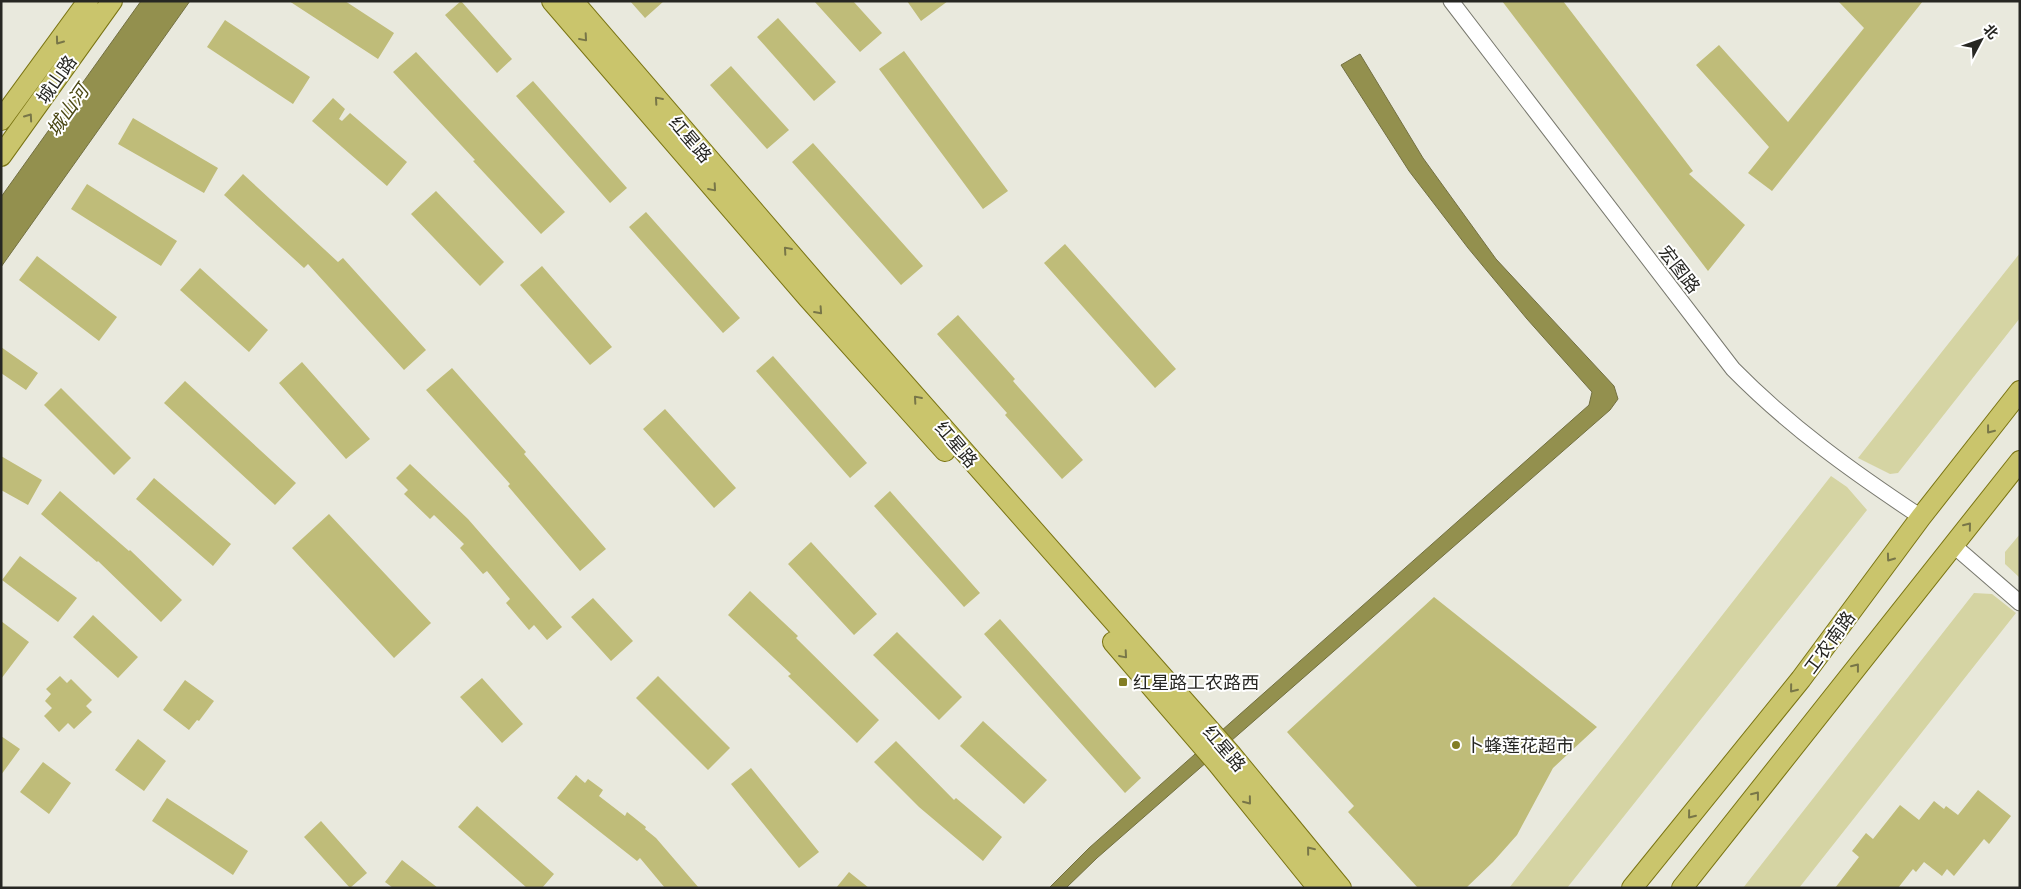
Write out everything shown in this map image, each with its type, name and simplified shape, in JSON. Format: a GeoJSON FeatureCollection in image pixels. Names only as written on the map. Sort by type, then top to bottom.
{"type":"FeatureCollection","features":[{"type":"Feature","properties":{"kind":"main road","name":"城山路"},"geometry":{"type":"LineString","coordinates":[[1,120],[88,1]]}},
{"type":"Feature","properties":{"kind":"main road","name":"城山路"},"geometry":{"type":"LineString","coordinates":[[1,156],[112,1]]}},
{"type":"Feature","properties":{"kind":"main road","name":"红星路"},"geometry":{"type":"LineString","coordinates":[[552,1],[808,298],[1043,560],[1198,728]]}},
{"type":"Feature","properties":{"kind":"main road","name":"红星路"},"geometry":{"type":"LineString","coordinates":[[573,1],[1198,728],[1341,888]]}},
{"type":"Feature","properties":{"kind":"main road","name":"工农南路"},"geometry":{"type":"LineString","coordinates":[[1632,888],[1801,679],[1921,517],[2020,391]]}},
{"type":"Feature","properties":{"kind":"main road","name":"工农南路"},"geometry":{"type":"LineString","coordinates":[[1682,888],[2020,461]]}},
{"type":"Feature","properties":{"kind":"main road","name":"红星路"},"geometry":{"type":"LineString","coordinates":[[1224,758],[1318,888]]}},
{"type":"Feature","properties":{"kind":"street","name":"宏图路"},"geometry":{"type":"LineString","coordinates":[[1451,1],[1733,369],[1766,403],[1804,435],[1921,517]]}},
{"type":"Feature","properties":{"kind":"street"},"geometry":{"type":"LineString","coordinates":[[1953,545],[2020,603]]}},
{"type":"Feature","properties":{"kind":"green space"},"geometry":{"type":"Polygon","coordinates":[[[2020,253],[2020,318],[1898,473],[1890,474],[1858,458],[2020,253]]]}},
{"type":"Feature","properties":{"kind":"green space"},"geometry":{"type":"Polygon","coordinates":[[[1831,476],[1847,487],[1867,510],[1567,888],[1509,888],[1831,476]]]}},
{"type":"Feature","properties":{"kind":"green space"},"geometry":{"type":"Polygon","coordinates":[[[2020,534],[2020,578],[2005,564],[2005,552],[2020,534]]]}},
{"type":"Feature","properties":{"kind":"green space"},"geometry":{"type":"Polygon","coordinates":[[[1974,593],[1992,594],[2016,613],[1799,888],[1743,888],[1974,593]]]}},
{"type":"Feature","properties":{"kind":"water","name":"城山河"},"geometry":{"type":"Polygon","coordinates":[[[141,1],[190,1],[1,267],[1,197],[141,1]]]}},
{"type":"Feature","properties":{"kind":"water"},"geometry":{"type":"Polygon","coordinates":[[[1360,54],[1423,158],[1496,259],[1614,386],[1618,399],[1610,410],[1097,858],[1066,888],[1049,888],[1089,848],[1589,405],[1592,392],[1527,319],[1468,248],[1409,171],[1341,65],[1360,54]]]}},
{"type":"Feature","properties":{"kind":"building"},"geometry":{"type":"Polygon","coordinates":[[[289,1],[345,1],[394,33],[378,59],[289,1]]]}},
{"type":"Feature","properties":{"kind":"building"},"geometry":{"type":"Polygon","coordinates":[[[461,1],[512,59],[497,73],[445,15],[461,1]]]}},
{"type":"Feature","properties":{"kind":"building"},"geometry":{"type":"Polygon","coordinates":[[[630,1],[664,1],[645,18],[630,1]]]}},
{"type":"Feature","properties":{"kind":"building"},"geometry":{"type":"Polygon","coordinates":[[[814,1],[853,1],[882,33],[860,52],[814,1]]]}},
{"type":"Feature","properties":{"kind":"building"},"geometry":{"type":"Polygon","coordinates":[[[907,1],[948,1],[921,21],[907,1]]]}},
{"type":"Feature","properties":{"kind":"building"},"geometry":{"type":"Polygon","coordinates":[[[1502,1],[1563,1],[1693,171],[1689,174],[1745,225],[1708,271],[1502,1]]]}},
{"type":"Feature","properties":{"kind":"building"},"geometry":{"type":"Polygon","coordinates":[[[1838,1],[1923,1],[1772,191],[1748,173],[1769,147],[1696,65],[1719,45],[1788,122],[1864,28],[1838,1]]]}},
{"type":"Feature","properties":{"kind":"building"},"geometry":{"type":"Polygon","coordinates":[[[778,18],[836,82],[814,101],[757,37],[778,18]]]}},
{"type":"Feature","properties":{"kind":"building"},"geometry":{"type":"Polygon","coordinates":[[[225,20],[310,77],[293,104],[207,47],[225,20]]]}},
{"type":"Feature","properties":{"kind":"building"},"geometry":{"type":"Polygon","coordinates":[[[904,51],[1008,191],[983,209],[879,69],[904,51]]]}},
{"type":"Feature","properties":{"kind":"building"},"geometry":{"type":"Polygon","coordinates":[[[416,52],[565,212],[541,234],[393,72],[416,52]]]}},
{"type":"Feature","properties":{"kind":"building"},"geometry":{"type":"Polygon","coordinates":[[[731,66],[789,130],[767,149],[710,85],[731,66]]]}},
{"type":"Feature","properties":{"kind":"building"},"geometry":{"type":"Polygon","coordinates":[[[533,81],[627,188],[610,203],[516,96],[533,81]]]}},
{"type":"Feature","properties":{"kind":"building"},"geometry":{"type":"Polygon","coordinates":[[[333,98],[345,109],[339,119],[342,121],[350,113],[407,162],[387,186],[312,121],[333,98]]]}},
{"type":"Feature","properties":{"kind":"building"},"geometry":{"type":"Polygon","coordinates":[[[133,118],[218,168],[204,193],[118,144],[133,118]]]}},
{"type":"Feature","properties":{"kind":"building"},"geometry":{"type":"Polygon","coordinates":[[[813,143],[923,266],[901,285],[792,162],[813,143]]]}},
{"type":"Feature","properties":{"kind":"building"},"geometry":{"type":"Polygon","coordinates":[[[243,174],[338,262],[343,258],[426,350],[404,370],[308,264],[304,268],[224,195],[243,174]]]}},
{"type":"Feature","properties":{"kind":"building"},"geometry":{"type":"Polygon","coordinates":[[[87,184],[177,241],[161,266],[71,209],[87,184]]]}},
{"type":"Feature","properties":{"kind":"building"},"geometry":{"type":"Polygon","coordinates":[[[436,191],[504,262],[480,286],[411,214],[436,191]]]}},
{"type":"Feature","properties":{"kind":"building"},"geometry":{"type":"Polygon","coordinates":[[[646,212],[740,318],[723,333],[629,227],[646,212]]]}},
{"type":"Feature","properties":{"kind":"building"},"geometry":{"type":"Polygon","coordinates":[[[1065,244],[1176,369],[1155,388],[1044,263],[1065,244]]]}},
{"type":"Feature","properties":{"kind":"building"},"geometry":{"type":"Polygon","coordinates":[[[37,256],[117,317],[99,341],[19,280],[37,256]]]}},
{"type":"Feature","properties":{"kind":"building"},"geometry":{"type":"Polygon","coordinates":[[[542,266],[612,347],[590,365],[520,285],[542,266]]]}},
{"type":"Feature","properties":{"kind":"building"},"geometry":{"type":"Polygon","coordinates":[[[200,268],[268,330],[249,352],[180,290],[200,268]]]}},
{"type":"Feature","properties":{"kind":"building"},"geometry":{"type":"Polygon","coordinates":[[[958,315],[1083,460],[1062,479],[937,334],[958,315]]]}},
{"type":"Feature","properties":{"kind":"building"},"geometry":{"type":"Polygon","coordinates":[[[1,347],[38,373],[26,390],[1,373],[1,347]]]}},
{"type":"Feature","properties":{"kind":"building"},"geometry":{"type":"Polygon","coordinates":[[[773,356],[867,463],[850,478],[756,371],[773,356]]]}},
{"type":"Feature","properties":{"kind":"building"},"geometry":{"type":"Polygon","coordinates":[[[302,362],[370,439],[346,459],[279,383],[302,362]]]}},
{"type":"Feature","properties":{"kind":"building"},"geometry":{"type":"Polygon","coordinates":[[[452,368],[526,452],[524,454],[606,549],[580,571],[508,486],[510,484],[426,390],[452,368]]]}},
{"type":"Feature","properties":{"kind":"building"},"geometry":{"type":"Polygon","coordinates":[[[185,381],[296,483],[275,505],[164,403],[185,381]]]}},
{"type":"Feature","properties":{"kind":"building"},"geometry":{"type":"Polygon","coordinates":[[[61,388],[131,458],[114,475],[44,405],[61,388]]]}},
{"type":"Feature","properties":{"kind":"building"},"geometry":{"type":"Polygon","coordinates":[[[665,409],[736,488],[714,508],[643,429],[665,409]]]}},
{"type":"Feature","properties":{"kind":"building"},"geometry":{"type":"Polygon","coordinates":[[[1,456],[42,480],[28,505],[1,490],[1,456]]]}},
{"type":"Feature","properties":{"kind":"building"},"geometry":{"type":"Polygon","coordinates":[[[410,464],[468,519],[562,627],[547,640],[534,625],[529,630],[506,603],[510,599],[487,571],[483,574],[460,548],[464,544],[434,515],[430,519],[404,494],[408,490],[396,478],[410,464]]]}},
{"type":"Feature","properties":{"kind":"building"},"geometry":{"type":"Polygon","coordinates":[[[154,478],[231,544],[213,566],[136,499],[154,478]]]}},
{"type":"Feature","properties":{"kind":"building"},"geometry":{"type":"Polygon","coordinates":[[[60,491],[130,550],[182,600],[161,622],[98,561],[41,514],[60,491]]]}},
{"type":"Feature","properties":{"kind":"building"},"geometry":{"type":"Polygon","coordinates":[[[890,491],[980,593],[964,607],[874,506],[890,491]]]}},
{"type":"Feature","properties":{"kind":"building"},"geometry":{"type":"Polygon","coordinates":[[[329,514],[431,623],[394,658],[292,548],[329,514]]]}},
{"type":"Feature","properties":{"kind":"building"},"geometry":{"type":"Polygon","coordinates":[[[811,542],[877,614],[854,635],[788,564],[811,542]]]}},
{"type":"Feature","properties":{"kind":"building"},"geometry":{"type":"Polygon","coordinates":[[[20,556],[77,598],[58,622],[2,580],[20,556]]]}},
{"type":"Feature","properties":{"kind":"building"},"geometry":{"type":"Polygon","coordinates":[[[750,591],[798,636],[796,638],[879,720],[857,743],[788,676],[791,674],[728,615],[750,591]]]}},
{"type":"Feature","properties":{"kind":"building"},"geometry":{"type":"Polygon","coordinates":[[[1434,597],[1597,727],[1553,768],[1517,835],[1466,888],[1418,888],[1348,812],[1354,806],[1287,732],[1434,597]]]}},
{"type":"Feature","properties":{"kind":"building"},"geometry":{"type":"Polygon","coordinates":[[[593,598],[633,641],[611,661],[571,617],[593,598]]]}},
{"type":"Feature","properties":{"kind":"building"},"geometry":{"type":"Polygon","coordinates":[[[93,615],[138,657],[118,678],[73,637],[93,615]]]}},
{"type":"Feature","properties":{"kind":"building"},"geometry":{"type":"Polygon","coordinates":[[[1000,619],[1141,778],[1125,793],[984,634],[1000,619]]]}},
{"type":"Feature","properties":{"kind":"building"},"geometry":{"type":"Polygon","coordinates":[[[1,621],[29,642],[1,679],[1,621]]]}},
{"type":"Feature","properties":{"kind":"building"},"geometry":{"type":"Polygon","coordinates":[[[897,632],[962,697],[939,720],[873,655],[897,632]]]}},
{"type":"Feature","properties":{"kind":"building"},"geometry":{"type":"Polygon","coordinates":[[[60,676],[67,683],[71,679],[92,700],[86,706],[92,712],[74,729],[68,723],[59,732],[44,716],[52,708],[45,701],[51,694],[46,689],[60,676]]]}},
{"type":"Feature","properties":{"kind":"building"},"geometry":{"type":"Polygon","coordinates":[[[658,676],[730,748],[708,770],[636,698],[658,676]]]}},
{"type":"Feature","properties":{"kind":"building"},"geometry":{"type":"Polygon","coordinates":[[[482,678],[523,724],[502,743],[460,697],[482,678]]]}},
{"type":"Feature","properties":{"kind":"building"},"geometry":{"type":"Polygon","coordinates":[[[185,680],[214,701],[199,721],[197,720],[189,730],[163,710],[185,680]]]}},
{"type":"Feature","properties":{"kind":"building"},"geometry":{"type":"Polygon","coordinates":[[[983,721],[1047,780],[1024,804],[960,746],[983,721]]]}},
{"type":"Feature","properties":{"kind":"building"},"geometry":{"type":"Polygon","coordinates":[[[1,736],[20,749],[1,775],[1,736]]]}},
{"type":"Feature","properties":{"kind":"building"},"geometry":{"type":"Polygon","coordinates":[[[138,739],[166,761],[144,791],[115,770],[138,739]]]}},
{"type":"Feature","properties":{"kind":"building"},"geometry":{"type":"Polygon","coordinates":[[[896,741],[954,800],[956,798],[1002,837],[983,861],[919,807],[874,762],[896,741]]]}},
{"type":"Feature","properties":{"kind":"building"},"geometry":{"type":"Polygon","coordinates":[[[43,762],[71,783],[49,814],[20,792],[43,762]]]}},
{"type":"Feature","properties":{"kind":"building"},"geometry":{"type":"Polygon","coordinates":[[[751,768],[819,852],[799,868],[731,784],[751,768]]]}},
{"type":"Feature","properties":{"kind":"building"},"geometry":{"type":"Polygon","coordinates":[[[576,775],[585,783],[588,779],[603,790],[599,796],[625,816],[627,812],[646,827],[645,829],[656,838],[699,888],[665,888],[640,858],[637,861],[557,798],[576,775]]]}},
{"type":"Feature","properties":{"kind":"building"},"geometry":{"type":"Polygon","coordinates":[[[1978,790],[2011,816],[1989,844],[1984,839],[1954,876],[1947,869],[1942,876],[1924,862],[1916,872],[1913,869],[1898,888],[1835,888],[1859,857],[1852,851],[1866,833],[1873,839],[1900,805],[1919,820],[1934,801],[1944,809],[1946,806],[1958,815],[1978,790]]]}},
{"type":"Feature","properties":{"kind":"building"},"geometry":{"type":"Polygon","coordinates":[[[167,798],[248,851],[233,875],[152,821],[167,798]]]}},
{"type":"Feature","properties":{"kind":"building"},"geometry":{"type":"Polygon","coordinates":[[[477,806],[554,874],[542,888],[527,888],[458,827],[477,806]]]}},
{"type":"Feature","properties":{"kind":"building"},"geometry":{"type":"Polygon","coordinates":[[[321,821],[367,873],[350,888],[304,837],[321,821]]]}},
{"type":"Feature","properties":{"kind":"building"},"geometry":{"type":"Polygon","coordinates":[[[402,860],[438,888],[393,888],[385,882],[402,860]]]}},
{"type":"Feature","properties":{"kind":"building"},"geometry":{"type":"Polygon","coordinates":[[[849,872],[869,888],[836,888],[849,872]]]}},
{"type":"Feature","properties":{"kind":"place","name":"红星路工农路西"},"geometry":{"type":"Point","coordinates":[1123,682]}},
{"type":"Feature","properties":{"kind":"place","name":"卜蜂莲花超市"},"geometry":{"type":"Point","coordinates":[1456,745]}}]}
